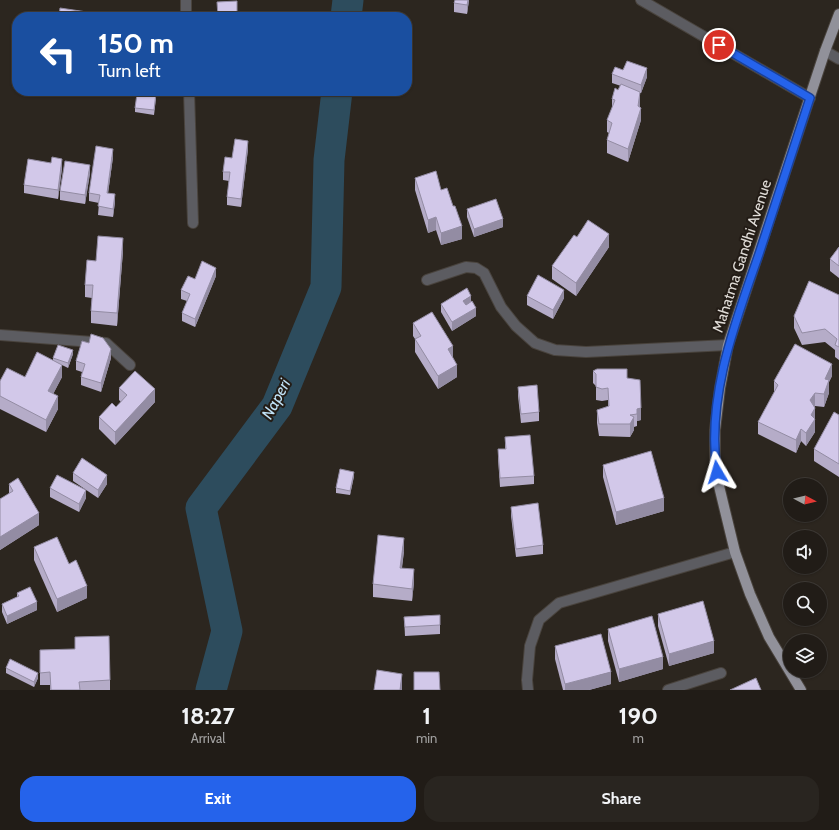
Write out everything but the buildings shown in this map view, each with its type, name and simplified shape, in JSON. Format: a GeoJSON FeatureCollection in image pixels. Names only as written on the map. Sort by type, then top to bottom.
{"type":"FeatureCollection","features":[{"type":"Feature","properties":{"kind":"main road","name":"Mahatma Gandhi Avenue"},"geometry":{"type":"LineString","coordinates":[[801,690],[769,636],[750,594],[735,552],[719,486],[715,458],[714,430],[728,345],[825,51],[839,14]]}},
{"type":"Feature","properties":{"kind":"street"},"geometry":{"type":"LineString","coordinates":[[186,0],[186,12]]}},
{"type":"Feature","properties":{"kind":"street"},"geometry":{"type":"LineString","coordinates":[[641,0],[810,98]]}},
{"type":"Feature","properties":{"kind":"street"},"geometry":{"type":"LineString","coordinates":[[825,51],[839,59]]}},
{"type":"Feature","properties":{"kind":"street"},"geometry":{"type":"LineString","coordinates":[[189,96],[193,223]]}},
{"type":"Feature","properties":{"kind":"street"},"geometry":{"type":"LineString","coordinates":[[427,280],[466,267],[476,268],[484,273],[501,307],[516,326],[535,343],[555,350],[586,352],[728,345]]}},
{"type":"Feature","properties":{"kind":"street"},"geometry":{"type":"LineString","coordinates":[[0,334],[106,344],[130,365]]}},
{"type":"Feature","properties":{"kind":"street"},"geometry":{"type":"LineString","coordinates":[[528,690],[527,680],[530,646],[539,620],[559,603],[735,552]]}},
{"type":"Feature","properties":{"kind":"street"},"geometry":{"type":"LineString","coordinates":[[668,690],[721,673]]}},
{"type":"Feature","properties":{"kind":"waterway","name":"Naperi"},"geometry":{"type":"LineString","coordinates":[[347,12],[348,0]]}},
{"type":"Feature","properties":{"kind":"waterway","name":"Naperi"},"geometry":{"type":"LineString","coordinates":[[211,690],[227,631],[201,508],[277,406],[326,287],[329,160],[336,96]]}},
{"type":"Feature","properties":{"kind":"route"},"geometry":{"type":"LineString","coordinates":[[717,472],[714,430],[728,345],[810,98],[719,45]]}}]}
